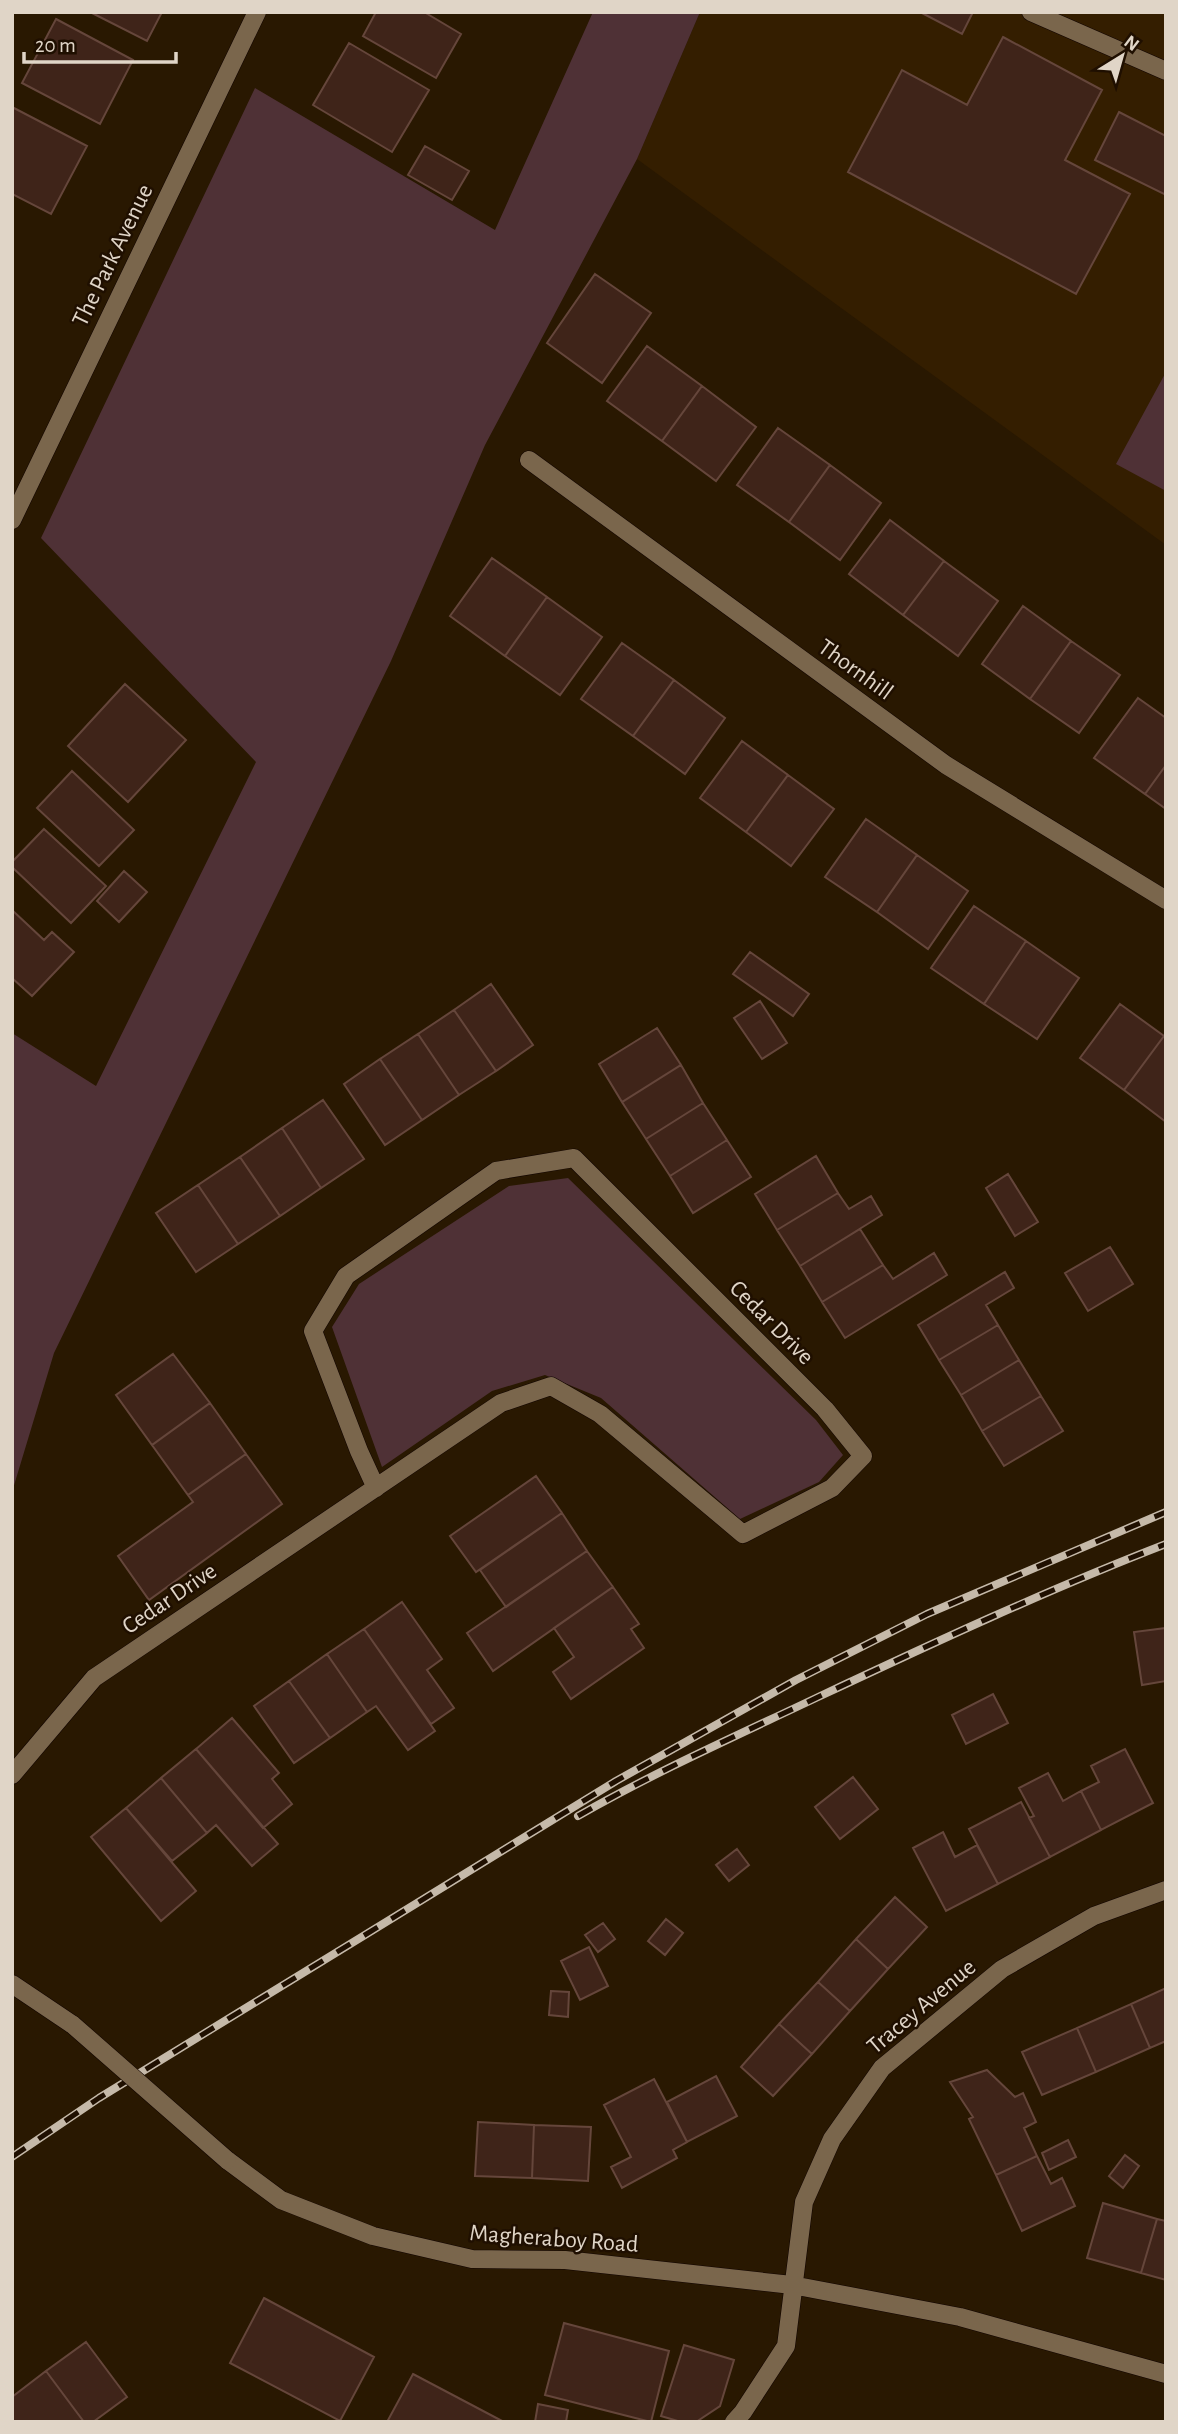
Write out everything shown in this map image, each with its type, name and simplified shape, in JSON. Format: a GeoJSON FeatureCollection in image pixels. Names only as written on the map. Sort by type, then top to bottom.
{"type":"FeatureCollection","features":[{"type":"Feature","properties":{"kind":"street","name":"The Park Avenue"},"geometry":{"type":"LineString","coordinates":[[12,520],[257,12]]}},
{"type":"Feature","properties":{"kind":"street"},"geometry":{"type":"LineString","coordinates":[[1031,12],[1166,71]]}},
{"type":"Feature","properties":{"kind":"street","name":"Thornhill"},"geometry":{"type":"LineString","coordinates":[[528,460],[946,765],[1166,900]]}},
{"type":"Feature","properties":{"kind":"street","name":"Cedar Drive"},"geometry":{"type":"LineString","coordinates":[[12,1775],[94,1678],[376,1488],[501,1403],[551,1386],[600,1414],[743,1534],[832,1488],[863,1456],[825,1409],[573,1158],[496,1171],[346,1276],[333,1297],[313,1331],[376,1488]]}},
{"type":"Feature","properties":{"kind":"street","name":"Tracey Avenue"},"geometry":{"type":"LineString","coordinates":[[734,2422],[786,2346],[804,2202],[832,2139],[882,2068],[1002,1969],[1094,1916],[1166,1890]]}},
{"type":"Feature","properties":{"kind":"street","name":"Magheraboy Road"},"geometry":{"type":"LineString","coordinates":[[12,1984],[73,2025],[227,2160],[281,2200],[373,2236],[472,2259],[565,2260],[792,2285],[960,2317],[1166,2374]]}},
{"type":"Feature","properties":{"kind":"shaded area"},"geometry":{"type":"Polygon","coordinates":[[[593,12],[700,12],[637,159],[485,445],[391,661],[54,1353],[12,1492],[12,1033],[96,1086],[256,762],[41,538],[255,88],[495,230],[593,12]]]}},
{"type":"Feature","properties":{"kind":"shaded area"},"geometry":{"type":"Polygon","coordinates":[[[700,12],[1166,12],[1166,545],[637,159],[700,12]]]}},
{"type":"Feature","properties":{"kind":"shaded area"},"geometry":{"type":"Polygon","coordinates":[[[1166,372],[1166,491],[1116,464],[1166,372]]]}},
{"type":"Feature","properties":{"kind":"shaded area"},"geometry":{"type":"Polygon","coordinates":[[[568,1178],[816,1420],[843,1455],[819,1482],[740,1519],[601,1398],[545,1375],[492,1391],[382,1467],[332,1327],[359,1284],[509,1186],[568,1178]]]}},
{"type":"Feature","properties":{"kind":"building"},"geometry":{"type":"Polygon","coordinates":[[[90,12],[162,12],[147,41],[90,12]]]}},
{"type":"Feature","properties":{"kind":"building"},"geometry":{"type":"Polygon","coordinates":[[[376,12],[424,12],[461,34],[436,78],[363,36],[376,12]]]}},
{"type":"Feature","properties":{"kind":"building"},"geometry":{"type":"Polygon","coordinates":[[[920,12],[973,12],[962,34],[920,12]]]}},
{"type":"Feature","properties":{"kind":"building"},"geometry":{"type":"Polygon","coordinates":[[[56,19],[133,60],[100,124],[22,83],[56,19]]]}},
{"type":"Feature","properties":{"kind":"building"},"geometry":{"type":"Polygon","coordinates":[[[1003,37],[1102,90],[1065,160],[1130,194],[1076,294],[848,172],[902,70],[967,105],[1003,37]]]}},
{"type":"Feature","properties":{"kind":"building"},"geometry":{"type":"Polygon","coordinates":[[[349,43],[429,90],[392,152],[313,105],[349,43]]]}},
{"type":"Feature","properties":{"kind":"building"},"geometry":{"type":"Polygon","coordinates":[[[12,107],[87,146],[51,214],[12,194],[12,107]]]}},
{"type":"Feature","properties":{"kind":"building"},"geometry":{"type":"Polygon","coordinates":[[[1119,112],[1166,136],[1166,195],[1095,160],[1119,112]]]}},
{"type":"Feature","properties":{"kind":"building"},"geometry":{"type":"Polygon","coordinates":[[[425,146],[469,171],[452,200],[408,175],[425,146]]]}},
{"type":"Feature","properties":{"kind":"building"},"geometry":{"type":"Polygon","coordinates":[[[595,274],[651,313],[602,383],[547,343],[595,274]]]}},
{"type":"Feature","properties":{"kind":"building"},"geometry":{"type":"Polygon","coordinates":[[[647,346],[702,386],[662,441],[607,401],[647,346]]]}},
{"type":"Feature","properties":{"kind":"building"},"geometry":{"type":"Polygon","coordinates":[[[702,386],[756,427],[716,481],[662,441],[702,386]]]}},
{"type":"Feature","properties":{"kind":"building"},"geometry":{"type":"Polygon","coordinates":[[[778,428],[830,465],[789,522],[737,485],[778,428]]]}},
{"type":"Feature","properties":{"kind":"building"},"geometry":{"type":"Polygon","coordinates":[[[830,465],[881,503],[840,560],[789,522],[830,465]]]}},
{"type":"Feature","properties":{"kind":"building"},"geometry":{"type":"Polygon","coordinates":[[[890,520],[944,561],[903,615],[849,574],[890,520]]]}},
{"type":"Feature","properties":{"kind":"building"},"geometry":{"type":"Polygon","coordinates":[[[492,558],[547,597],[505,656],[450,616],[492,558]]]}},
{"type":"Feature","properties":{"kind":"building"},"geometry":{"type":"Polygon","coordinates":[[[944,561],[998,601],[958,656],[903,615],[944,561]]]}},
{"type":"Feature","properties":{"kind":"building"},"geometry":{"type":"Polygon","coordinates":[[[547,597],[602,637],[560,695],[505,656],[547,597]]]}},
{"type":"Feature","properties":{"kind":"building"},"geometry":{"type":"Polygon","coordinates":[[[1023,606],[1071,641],[1030,699],[982,664],[1023,606]]]}},
{"type":"Feature","properties":{"kind":"building"},"geometry":{"type":"Polygon","coordinates":[[[1071,641],[1120,675],[1079,733],[1030,699],[1071,641]]]}},
{"type":"Feature","properties":{"kind":"building"},"geometry":{"type":"Polygon","coordinates":[[[622,643],[674,680],[633,736],[581,699],[622,643]]]}},
{"type":"Feature","properties":{"kind":"building"},"geometry":{"type":"Polygon","coordinates":[[[674,680],[725,718],[685,774],[633,736],[674,680]]]}},
{"type":"Feature","properties":{"kind":"building"},"geometry":{"type":"Polygon","coordinates":[[[125,684],[186,740],[128,802],[68,746],[125,684]]]}},
{"type":"Feature","properties":{"kind":"building"},"geometry":{"type":"Polygon","coordinates":[[[1138,698],[1166,718],[1166,765],[1145,794],[1094,758],[1138,698]]]}},
{"type":"Feature","properties":{"kind":"building"},"geometry":{"type":"Polygon","coordinates":[[[742,741],[788,775],[746,832],[700,798],[742,741]]]}},
{"type":"Feature","properties":{"kind":"building"},"geometry":{"type":"Polygon","coordinates":[[[1166,765],[1166,809],[1145,794],[1166,765]]]}},
{"type":"Feature","properties":{"kind":"building"},"geometry":{"type":"Polygon","coordinates":[[[72,771],[134,830],[99,866],[37,808],[72,771]]]}},
{"type":"Feature","properties":{"kind":"building"},"geometry":{"type":"Polygon","coordinates":[[[788,775],[834,809],[791,866],[746,832],[788,775]]]}},
{"type":"Feature","properties":{"kind":"building"},"geometry":{"type":"Polygon","coordinates":[[[866,819],[917,855],[877,912],[825,877],[866,819]]]}},
{"type":"Feature","properties":{"kind":"building"},"geometry":{"type":"Polygon","coordinates":[[[44,829],[106,886],[71,923],[12,867],[12,862],[44,829]]]}},
{"type":"Feature","properties":{"kind":"building"},"geometry":{"type":"Polygon","coordinates":[[[917,855],[968,891],[928,949],[877,912],[917,855]]]}},
{"type":"Feature","properties":{"kind":"building"},"geometry":{"type":"Polygon","coordinates":[[[124,871],[147,892],[119,922],[97,901],[124,871]]]}},
{"type":"Feature","properties":{"kind":"building"},"geometry":{"type":"Polygon","coordinates":[[[974,906],[1026,941],[984,1004],[931,968],[974,906]]]}},
{"type":"Feature","properties":{"kind":"building"},"geometry":{"type":"Polygon","coordinates":[[[12,910],[44,940],[52,932],[74,952],[32,996],[12,978],[12,910]]]}},
{"type":"Feature","properties":{"kind":"building"},"geometry":{"type":"Polygon","coordinates":[[[1026,941],[1079,978],[1037,1039],[984,1004],[1026,941]]]}},
{"type":"Feature","properties":{"kind":"building"},"geometry":{"type":"Polygon","coordinates":[[[750,952],[809,994],[793,1016],[733,974],[750,952]]]}},
{"type":"Feature","properties":{"kind":"building"},"geometry":{"type":"Polygon","coordinates":[[[491,984],[533,1045],[496,1071],[454,1010],[491,984]]]}},
{"type":"Feature","properties":{"kind":"building"},"geometry":{"type":"Polygon","coordinates":[[[760,1001],[787,1043],[762,1059],[734,1018],[760,1001]]]}},
{"type":"Feature","properties":{"kind":"building"},"geometry":{"type":"Polygon","coordinates":[[[1120,1004],[1164,1036],[1124,1090],[1080,1058],[1120,1004]]]}},
{"type":"Feature","properties":{"kind":"building"},"geometry":{"type":"Polygon","coordinates":[[[454,1010],[496,1071],[459,1095],[418,1034],[454,1010]]]}},
{"type":"Feature","properties":{"kind":"building"},"geometry":{"type":"Polygon","coordinates":[[[657,1028],[681,1065],[622,1102],[599,1064],[657,1028]]]}},
{"type":"Feature","properties":{"kind":"building"},"geometry":{"type":"Polygon","coordinates":[[[418,1034],[459,1095],[422,1120],[380,1059],[418,1034]]]}},
{"type":"Feature","properties":{"kind":"building"},"geometry":{"type":"Polygon","coordinates":[[[1164,1036],[1166,1038],[1166,1122],[1124,1090],[1164,1036]]]}},
{"type":"Feature","properties":{"kind":"building"},"geometry":{"type":"Polygon","coordinates":[[[380,1059],[422,1120],[385,1145],[344,1084],[380,1059]]]}},
{"type":"Feature","properties":{"kind":"building"},"geometry":{"type":"Polygon","coordinates":[[[681,1065],[703,1103],[646,1139],[622,1102],[681,1065]]]}},
{"type":"Feature","properties":{"kind":"building"},"geometry":{"type":"Polygon","coordinates":[[[323,1100],[364,1159],[321,1188],[282,1128],[323,1100]]]}},
{"type":"Feature","properties":{"kind":"building"},"geometry":{"type":"Polygon","coordinates":[[[703,1103],[727,1140],[670,1176],[646,1139],[703,1103]]]}},
{"type":"Feature","properties":{"kind":"building"},"geometry":{"type":"Polygon","coordinates":[[[282,1128],[321,1188],[280,1216],[240,1157],[282,1128]]]}},
{"type":"Feature","properties":{"kind":"building"},"geometry":{"type":"Polygon","coordinates":[[[727,1140],[751,1177],[693,1213],[670,1176],[727,1140]]]}},
{"type":"Feature","properties":{"kind":"building"},"geometry":{"type":"Polygon","coordinates":[[[816,1156],[838,1193],[777,1230],[755,1194],[816,1156]]]}},
{"type":"Feature","properties":{"kind":"building"},"geometry":{"type":"Polygon","coordinates":[[[240,1157],[280,1216],[238,1244],[198,1185],[240,1157]]]}},
{"type":"Feature","properties":{"kind":"building"},"geometry":{"type":"Polygon","coordinates":[[[1008,1174],[1038,1222],[1015,1236],[986,1188],[1008,1174]]]}},
{"type":"Feature","properties":{"kind":"building"},"geometry":{"type":"Polygon","coordinates":[[[198,1185],[238,1244],[196,1272],[156,1213],[198,1185]]]}},
{"type":"Feature","properties":{"kind":"building"},"geometry":{"type":"Polygon","coordinates":[[[838,1193],[849,1209],[871,1196],[882,1215],[800,1266],[777,1230],[838,1193]]]}},
{"type":"Feature","properties":{"kind":"building"},"geometry":{"type":"Polygon","coordinates":[[[860,1229],[883,1265],[822,1302],[800,1266],[860,1229]]]}},
{"type":"Feature","properties":{"kind":"building"},"geometry":{"type":"Polygon","coordinates":[[[1110,1247],[1133,1284],[1088,1311],[1065,1273],[1110,1247]]]}},
{"type":"Feature","properties":{"kind":"building"},"geometry":{"type":"Polygon","coordinates":[[[934,1253],[947,1275],[845,1338],[822,1302],[883,1265],[893,1279],[934,1253]]]}},
{"type":"Feature","properties":{"kind":"building"},"geometry":{"type":"Polygon","coordinates":[[[1005,1272],[1014,1288],[986,1305],[998,1325],[939,1360],[918,1325],[1005,1272]]]}},
{"type":"Feature","properties":{"kind":"building"},"geometry":{"type":"Polygon","coordinates":[[[998,1325],[1019,1360],[961,1395],[939,1360],[998,1325]]]}},
{"type":"Feature","properties":{"kind":"building"},"geometry":{"type":"Polygon","coordinates":[[[173,1354],[210,1403],[152,1445],[116,1395],[173,1354]]]}},
{"type":"Feature","properties":{"kind":"building"},"geometry":{"type":"Polygon","coordinates":[[[1019,1360],[1041,1396],[982,1431],[961,1395],[1019,1360]]]}},
{"type":"Feature","properties":{"kind":"building"},"geometry":{"type":"Polygon","coordinates":[[[1041,1396],[1063,1431],[1004,1466],[982,1431],[1041,1396]]]}},
{"type":"Feature","properties":{"kind":"building"},"geometry":{"type":"Polygon","coordinates":[[[210,1403],[246,1454],[188,1495],[152,1445],[210,1403]]]}},
{"type":"Feature","properties":{"kind":"building"},"geometry":{"type":"Polygon","coordinates":[[[246,1454],[282,1504],[149,1600],[118,1556],[193,1502],[188,1495],[246,1454]]]}},
{"type":"Feature","properties":{"kind":"building"},"geometry":{"type":"Polygon","coordinates":[[[536,1476],[562,1513],[476,1572],[450,1536],[536,1476]]]}},
{"type":"Feature","properties":{"kind":"building"},"geometry":{"type":"Polygon","coordinates":[[[562,1513],[587,1551],[506,1607],[480,1570],[562,1513]]]}},
{"type":"Feature","properties":{"kind":"building"},"geometry":{"type":"Polygon","coordinates":[[[587,1551],[613,1587],[493,1671],[467,1633],[587,1551]]]}},
{"type":"Feature","properties":{"kind":"building"},"geometry":{"type":"Polygon","coordinates":[[[613,1587],[639,1624],[631,1629],[644,1648],[571,1699],[553,1672],[574,1657],[554,1628],[613,1587]]]}},
{"type":"Feature","properties":{"kind":"building"},"geometry":{"type":"Polygon","coordinates":[[[402,1602],[442,1659],[427,1670],[454,1708],[431,1724],[364,1629],[402,1602]]]}},
{"type":"Feature","properties":{"kind":"building"},"geometry":{"type":"Polygon","coordinates":[[[1166,1628],[1166,1681],[1142,1685],[1134,1632],[1166,1628]]]}},
{"type":"Feature","properties":{"kind":"building"},"geometry":{"type":"Polygon","coordinates":[[[364,1629],[435,1731],[408,1750],[376,1706],[367,1712],[327,1654],[364,1629]]]}},
{"type":"Feature","properties":{"kind":"building"},"geometry":{"type":"Polygon","coordinates":[[[327,1654],[367,1712],[330,1738],[289,1681],[327,1654]]]}},
{"type":"Feature","properties":{"kind":"building"},"geometry":{"type":"Polygon","coordinates":[[[289,1681],[330,1738],[294,1763],[254,1706],[289,1681]]]}},
{"type":"Feature","properties":{"kind":"building"},"geometry":{"type":"Polygon","coordinates":[[[993,1694],[1008,1723],[966,1744],[952,1715],[993,1694]]]}},
{"type":"Feature","properties":{"kind":"building"},"geometry":{"type":"Polygon","coordinates":[[[232,1718],[279,1773],[272,1779],[292,1804],[263,1828],[196,1749],[232,1718]]]}},
{"type":"Feature","properties":{"kind":"building"},"geometry":{"type":"Polygon","coordinates":[[[196,1749],[278,1844],[252,1866],[216,1825],[207,1833],[161,1778],[196,1749]]]}},
{"type":"Feature","properties":{"kind":"building"},"geometry":{"type":"Polygon","coordinates":[[[1125,1749],[1153,1803],[1101,1830],[1081,1791],[1099,1782],[1091,1766],[1125,1749]]]}},
{"type":"Feature","properties":{"kind":"building"},"geometry":{"type":"Polygon","coordinates":[[[1048,1773],[1063,1801],[1081,1791],[1101,1830],[1050,1857],[1029,1818],[1034,1816],[1019,1788],[1048,1773]]]}},
{"type":"Feature","properties":{"kind":"building"},"geometry":{"type":"Polygon","coordinates":[[[853,1777],[878,1809],[840,1839],[815,1807],[853,1777]]]}},
{"type":"Feature","properties":{"kind":"building"},"geometry":{"type":"Polygon","coordinates":[[[161,1778],[207,1833],[172,1861],[126,1808],[161,1778]]]}},
{"type":"Feature","properties":{"kind":"building"},"geometry":{"type":"Polygon","coordinates":[[[1021,1802],[1050,1857],[998,1884],[969,1829],[1021,1802]]]}},
{"type":"Feature","properties":{"kind":"building"},"geometry":{"type":"Polygon","coordinates":[[[126,1808],[196,1891],[161,1921],[91,1837],[126,1808]]]}},
{"type":"Feature","properties":{"kind":"building"},"geometry":{"type":"Polygon","coordinates":[[[943,1832],[955,1857],[977,1845],[998,1884],[946,1911],[913,1848],[943,1832]]]}},
{"type":"Feature","properties":{"kind":"building"},"geometry":{"type":"Polygon","coordinates":[[[737,1849],[749,1865],[729,1881],[716,1865],[737,1849]]]}},
{"type":"Feature","properties":{"kind":"building"},"geometry":{"type":"Polygon","coordinates":[[[895,1897],[927,1927],[888,1969],[856,1939],[895,1897]]]}},
{"type":"Feature","properties":{"kind":"building"},"geometry":{"type":"Polygon","coordinates":[[[666,1919],[683,1933],[665,1955],[648,1941],[666,1919]]]}},
{"type":"Feature","properties":{"kind":"building"},"geometry":{"type":"Polygon","coordinates":[[[603,1923],[615,1939],[598,1952],[585,1935],[603,1923]]]}},
{"type":"Feature","properties":{"kind":"building"},"geometry":{"type":"Polygon","coordinates":[[[856,1939],[888,1969],[850,2011],[818,1982],[856,1939]]]}},
{"type":"Feature","properties":{"kind":"building"},"geometry":{"type":"Polygon","coordinates":[[[589,1947],[608,1986],[580,2000],[561,1961],[589,1947]]]}},
{"type":"Feature","properties":{"kind":"building"},"geometry":{"type":"Polygon","coordinates":[[[818,1982],[850,2011],[812,2054],[779,2024],[818,1982]]]}},
{"type":"Feature","properties":{"kind":"building"},"geometry":{"type":"Polygon","coordinates":[[[1166,1988],[1166,2041],[1150,2048],[1131,2004],[1166,1988]]]}},
{"type":"Feature","properties":{"kind":"building"},"geometry":{"type":"Polygon","coordinates":[[[551,1991],[569,1992],[568,2017],[549,2015],[551,1991]]]}},
{"type":"Feature","properties":{"kind":"building"},"geometry":{"type":"Polygon","coordinates":[[[1131,2004],[1150,2048],[1096,2072],[1077,2028],[1131,2004]]]}},
{"type":"Feature","properties":{"kind":"building"},"geometry":{"type":"Polygon","coordinates":[[[779,2024],[812,2054],[773,2096],[741,2067],[779,2024]]]}},
{"type":"Feature","properties":{"kind":"building"},"geometry":{"type":"Polygon","coordinates":[[[1077,2028],[1096,2072],[1042,2095],[1022,2052],[1077,2028]]]}},
{"type":"Feature","properties":{"kind":"building"},"geometry":{"type":"Polygon","coordinates":[[[987,2070],[1015,2097],[1023,2093],[1036,2122],[1024,2128],[1037,2156],[996,2175],[969,2119],[973,2117],[950,2082],[987,2070]]]}},
{"type":"Feature","properties":{"kind":"building"},"geometry":{"type":"Polygon","coordinates":[[[716,2076],[737,2116],[687,2142],[667,2102],[716,2076]]]}},
{"type":"Feature","properties":{"kind":"building"},"geometry":{"type":"Polygon","coordinates":[[[654,2079],[687,2142],[673,2150],[677,2158],[622,2188],[611,2167],[631,2157],[604,2105],[654,2079]]]}},
{"type":"Feature","properties":{"kind":"building"},"geometry":{"type":"Polygon","coordinates":[[[478,2122],[534,2125],[532,2178],[475,2176],[478,2122]]]}},
{"type":"Feature","properties":{"kind":"building"},"geometry":{"type":"Polygon","coordinates":[[[534,2125],[591,2127],[588,2181],[532,2178],[534,2125]]]}},
{"type":"Feature","properties":{"kind":"building"},"geometry":{"type":"Polygon","coordinates":[[[1068,2140],[1076,2157],[1049,2170],[1042,2153],[1068,2140]]]}},
{"type":"Feature","properties":{"kind":"building"},"geometry":{"type":"Polygon","coordinates":[[[1125,2155],[1139,2166],[1123,2188],[1109,2176],[1125,2155]]]}},
{"type":"Feature","properties":{"kind":"building"},"geometry":{"type":"Polygon","coordinates":[[[1037,2156],[1051,2184],[1062,2178],[1075,2206],[1022,2231],[996,2175],[1037,2156]]]}},
{"type":"Feature","properties":{"kind":"building"},"geometry":{"type":"Polygon","coordinates":[[[1103,2203],[1157,2219],[1141,2273],[1087,2258],[1103,2203]]]}},
{"type":"Feature","properties":{"kind":"building"},"geometry":{"type":"Polygon","coordinates":[[[1157,2219],[1166,2221],[1166,2280],[1141,2273],[1157,2219]]]}},
{"type":"Feature","properties":{"kind":"building"},"geometry":{"type":"Polygon","coordinates":[[[264,2298],[374,2357],[340,2421],[230,2363],[264,2298]]]}},
{"type":"Feature","properties":{"kind":"building"},"geometry":{"type":"Polygon","coordinates":[[[564,2323],[669,2351],[651,2422],[545,2395],[564,2323]]]}},
{"type":"Feature","properties":{"kind":"building"},"geometry":{"type":"Polygon","coordinates":[[[86,2342],[127,2397],[93,2422],[84,2422],[46,2371],[86,2342]]]}},
{"type":"Feature","properties":{"kind":"building"},"geometry":{"type":"Polygon","coordinates":[[[684,2345],[734,2360],[720,2406],[696,2422],[681,2422],[661,2416],[684,2345]]]}},
{"type":"Feature","properties":{"kind":"building"},"geometry":{"type":"Polygon","coordinates":[[[46,2371],[84,2422],[12,2422],[12,2397],[46,2371]]]}},
{"type":"Feature","properties":{"kind":"building"},"geometry":{"type":"Polygon","coordinates":[[[413,2374],[504,2422],[387,2422],[413,2374]]]}},
{"type":"Feature","properties":{"kind":"building"},"geometry":{"type":"Polygon","coordinates":[[[538,2404],[568,2410],[566,2422],[535,2422],[538,2404]]]}},
{"type":"Feature","properties":{"kind":"railway"},"geometry":{"type":"LineString","coordinates":[[12,2157],[99,2098],[616,1781],[796,1680],[927,1614],[1166,1512]]}},
{"type":"Feature","properties":{"kind":"railway"},"geometry":{"type":"LineString","coordinates":[[578,1816],[636,1784],[902,1658],[1033,1599],[1166,1544]]}}]}
